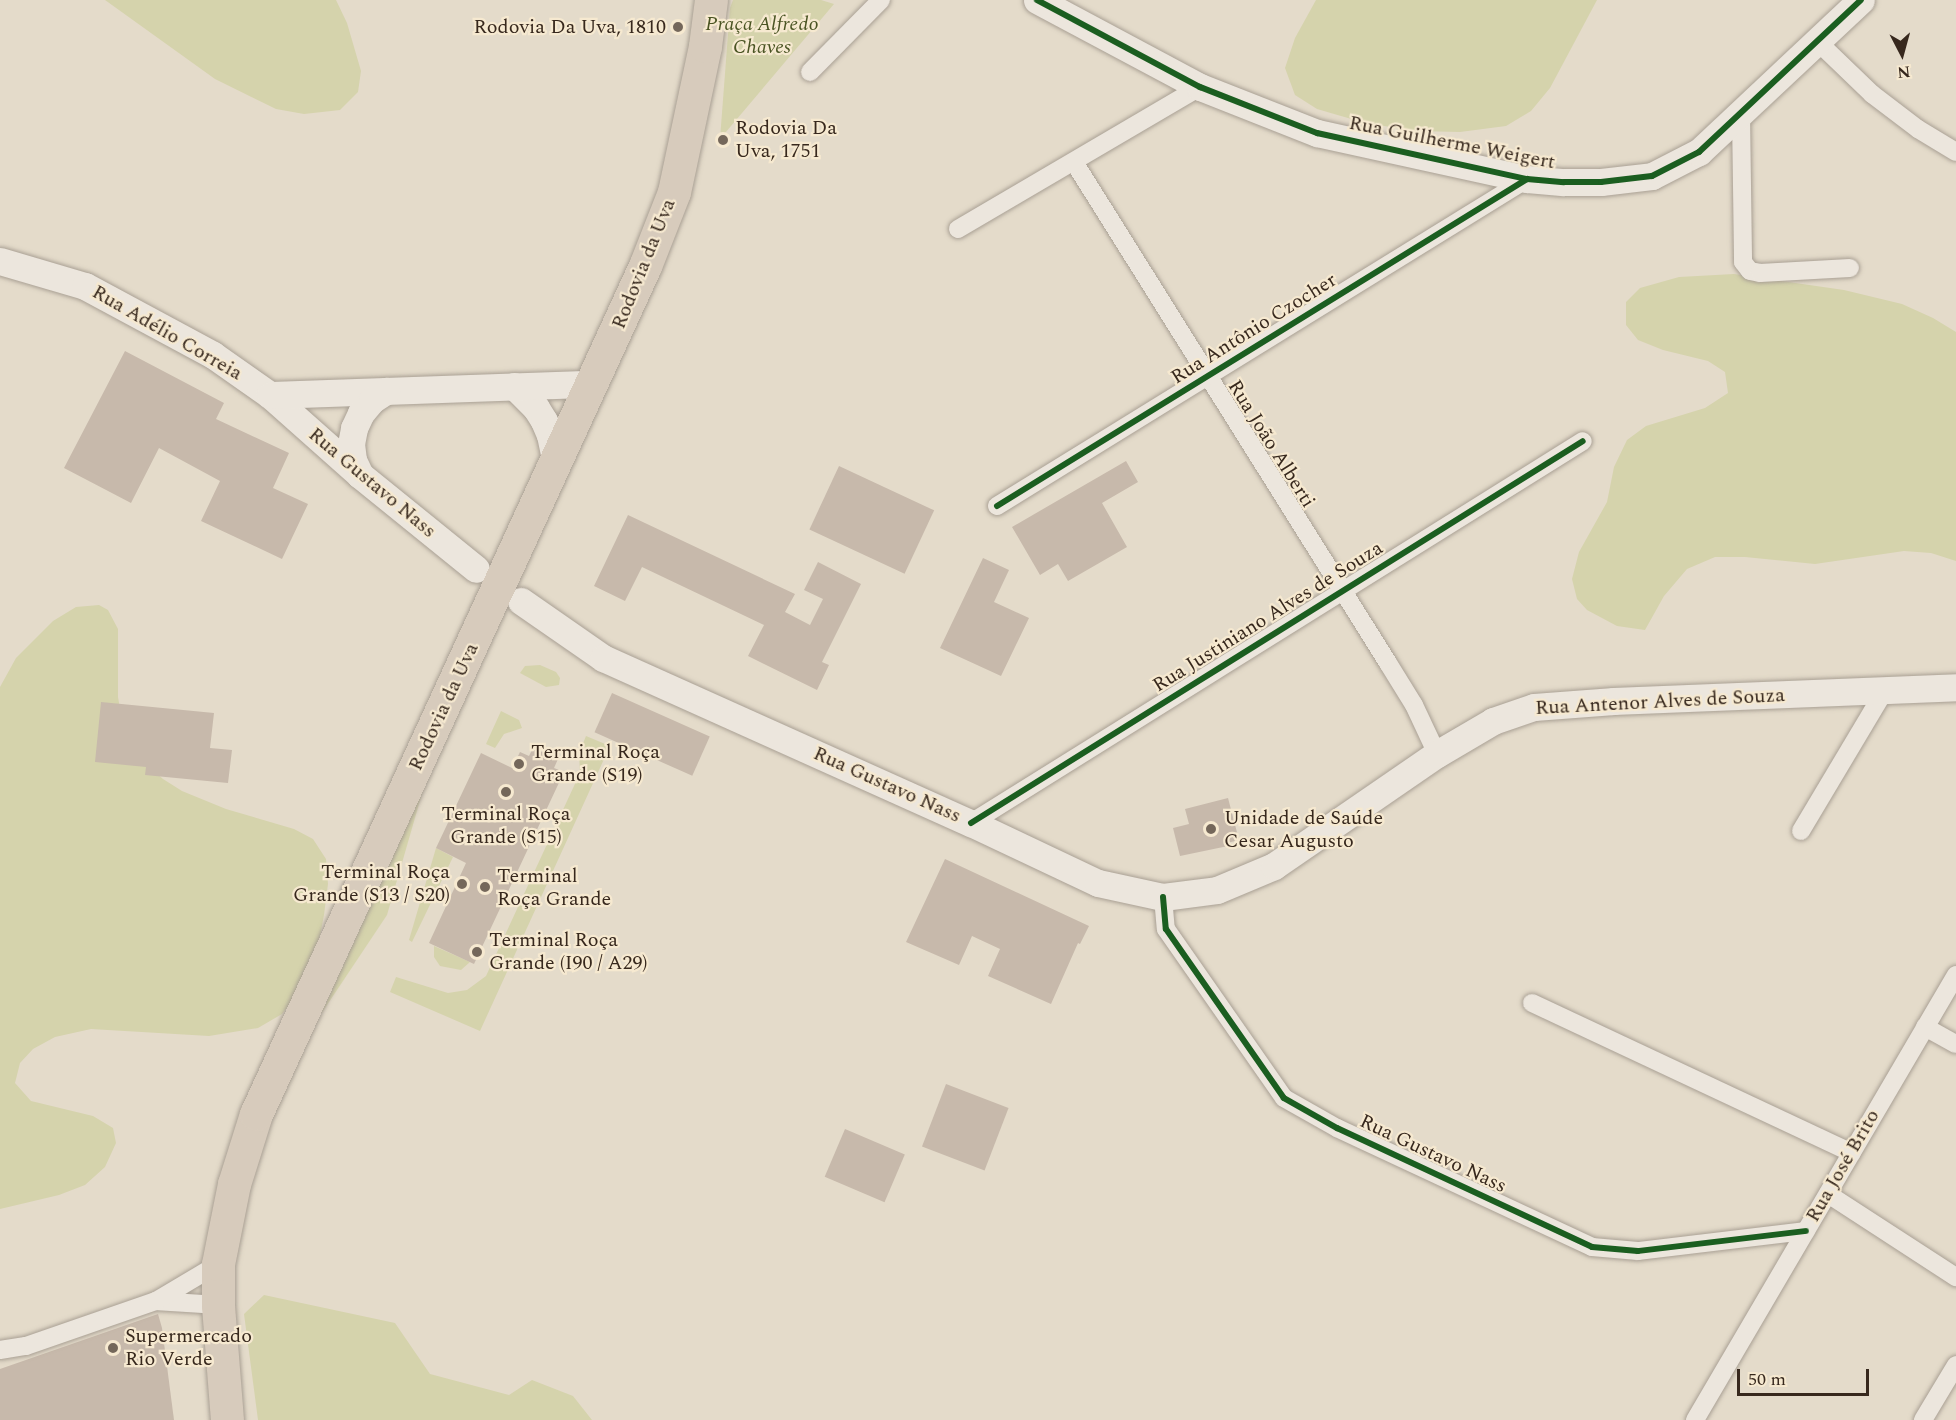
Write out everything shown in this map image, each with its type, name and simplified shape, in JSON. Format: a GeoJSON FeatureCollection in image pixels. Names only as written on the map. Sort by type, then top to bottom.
{"type":"FeatureCollection","features":[{"type":"Feature","properties":{"kind":"highway","name":"Rodovia da Uva"},"geometry":{"type":"LineString","coordinates":[[222,1417],[218,1264],[234,1184],[256,1114],[629,305],[674,192],[705,46],[711,0]]}},
{"type":"Feature","properties":{"kind":"main road","name":"Rua Guilherme Weigert"},"geometry":{"type":"LineString","coordinates":[[1037,0],[1200,87],[1317,133],[1527,179],[1601,182],[1652,176],[1699,152],[1861,0]]}},
{"type":"Feature","properties":{"kind":"main road","name":"Rua Adélio Correia"},"geometry":{"type":"LineString","coordinates":[[0,261],[85,286],[213,355],[270,395]]}},
{"type":"Feature","properties":{"kind":"main road"},"geometry":{"type":"LineString","coordinates":[[270,395],[592,384]]}},
{"type":"Feature","properties":{"kind":"main road"},"geometry":{"type":"LineString","coordinates":[[514,386],[536,408],[544,421],[550,435],[556,464]]}},
{"type":"Feature","properties":{"kind":"main road"},"geometry":{"type":"LineString","coordinates":[[360,475],[353,460],[351,444],[354,428],[361,412],[372,400],[386,391]]}},
{"type":"Feature","properties":{"kind":"main road"},"geometry":{"type":"LineString","coordinates":[[314,435],[340,393]]}},
{"type":"Feature","properties":{"kind":"main road","name":"Rua Gustavo Nass"},"geometry":{"type":"LineString","coordinates":[[270,395],[360,475],[476,569]]}},
{"type":"Feature","properties":{"kind":"main road"},"geometry":{"type":"LineString","coordinates":[[314,435],[361,412]]}},
{"type":"Feature","properties":{"kind":"main road","name":"Rua Gustavo Nass"},"geometry":{"type":"LineString","coordinates":[[521,601],[603,658],[971,823],[1098,884],[1163,897]]}},
{"type":"Feature","properties":{"kind":"main road","name":"Rua Antenor Alves de Souza"},"geometry":{"type":"LineString","coordinates":[[1163,897],[1216,890],[1274,866],[1437,754],[1493,721],[1534,706],[1625,700],[1956,687]]}},
{"type":"Feature","properties":{"kind":"street"},"geometry":{"type":"LineString","coordinates":[[810,72],[881,0]]}},
{"type":"Feature","properties":{"kind":"street"},"geometry":{"type":"LineString","coordinates":[[1818,42],[1872,94],[1918,129],[1956,152]]}},
{"type":"Feature","properties":{"kind":"street"},"geometry":{"type":"LineString","coordinates":[[958,229],[1200,87]]}},
{"type":"Feature","properties":{"kind":"street"},"geometry":{"type":"LineString","coordinates":[[1741,114],[1743,262],[1749,271],[1760,273],[1850,268]]}},
{"type":"Feature","properties":{"kind":"street","name":"Rua João Alberti"},"geometry":{"type":"LineString","coordinates":[[1074,162],[1210,376],[1413,705],[1437,754]]}},
{"type":"Feature","properties":{"kind":"street","name":"Rua Antônio Czocher"},"geometry":{"type":"LineString","coordinates":[[997,506],[1527,179]]}},
{"type":"Feature","properties":{"kind":"street","name":"Rua Justiniano Alves de Souza"},"geometry":{"type":"LineString","coordinates":[[971,823],[1583,441]]}},
{"type":"Feature","properties":{"kind":"street"},"geometry":{"type":"LineString","coordinates":[[1801,831],[1885,690]]}},
{"type":"Feature","properties":{"kind":"street","name":"Rua Gustavo Nass"},"geometry":{"type":"LineString","coordinates":[[1163,897],[1166,929],[1284,1098],[1337,1128],[1592,1246],[1638,1251],[1806,1231]]}},
{"type":"Feature","properties":{"kind":"street","name":"Rua José Brito"},"geometry":{"type":"LineString","coordinates":[[1695,1420],[1956,975]]}},
{"type":"Feature","properties":{"kind":"street"},"geometry":{"type":"LineString","coordinates":[[1532,1003],[1852,1153]]}},
{"type":"Feature","properties":{"kind":"street"},"geometry":{"type":"LineString","coordinates":[[1925,1027],[1956,1044]]}},
{"type":"Feature","properties":{"kind":"street"},"geometry":{"type":"LineString","coordinates":[[1828,1194],[1956,1277]]}},
{"type":"Feature","properties":{"kind":"street"},"geometry":{"type":"LineString","coordinates":[[0,1350],[26,1346],[156,1301],[218,1264]]}},
{"type":"Feature","properties":{"kind":"street"},"geometry":{"type":"LineString","coordinates":[[156,1301],[218,1305]]}},
{"type":"Feature","properties":{"kind":"street"},"geometry":{"type":"LineString","coordinates":[[1923,1420],[1956,1365]]}},
{"type":"Feature","properties":{"kind":"green space"},"geometry":{"type":"Polygon","coordinates":[[[105,0],[336,0],[347,23],[361,71],[358,92],[340,110],[304,114],[276,109],[215,79],[105,0]]]}},
{"type":"Feature","properties":{"kind":"green space","name":"Praça Alfredo Chaves"},"geometry":{"type":"Polygon","coordinates":[[[733,0],[821,0],[834,4],[720,139],[730,8],[733,0]]]}},
{"type":"Feature","properties":{"kind":"green space"},"geometry":{"type":"Polygon","coordinates":[[[1316,0],[1597,0],[1550,88],[1531,111],[1506,126],[1460,132],[1416,131],[1365,123],[1317,109],[1295,95],[1285,68],[1295,38],[1316,0]]]}},
{"type":"Feature","properties":{"kind":"green space"},"geometry":{"type":"Polygon","coordinates":[[[1734,274],[1844,290],[1902,304],[1933,318],[1956,332],[1956,561],[1931,553],[1904,551],[1815,564],[1745,557],[1715,557],[1687,569],[1664,596],[1645,630],[1617,626],[1587,610],[1577,599],[1572,579],[1579,552],[1607,502],[1614,467],[1627,440],[1646,426],[1705,408],[1728,393],[1725,372],[1708,361],[1663,350],[1638,340],[1626,325],[1626,302],[1640,288],[1679,277],[1734,274]]]}},
{"type":"Feature","properties":{"kind":"green space"},"geometry":{"type":"Polygon","coordinates":[[[99,605],[108,610],[118,629],[118,697],[124,732],[134,753],[163,779],[182,791],[226,809],[294,829],[313,839],[326,859],[328,884],[324,915],[315,961],[307,983],[282,1014],[258,1028],[209,1036],[91,1029],[55,1037],[33,1049],[20,1063],[15,1083],[31,1101],[93,1116],[113,1128],[116,1143],[105,1167],[85,1185],[59,1195],[0,1209],[0,687],[16,658],[53,621],[76,607],[99,605]]]}},
{"type":"Feature","properties":{"kind":"green space"},"geometry":{"type":"Polygon","coordinates":[[[540,665],[556,672],[560,678],[559,685],[546,687],[520,673],[525,666],[540,665]]]}},
{"type":"Feature","properties":{"kind":"green space"},"geometry":{"type":"Polygon","coordinates":[[[501,711],[519,720],[522,728],[504,734],[495,748],[486,744],[501,711]]]}},
{"type":"Feature","properties":{"kind":"green space"},"geometry":{"type":"Polygon","coordinates":[[[586,736],[610,746],[480,1031],[390,992],[396,977],[448,993],[467,990],[486,976],[580,773],[579,753],[586,736]]]}},
{"type":"Feature","properties":{"kind":"green space"},"geometry":{"type":"Polygon","coordinates":[[[423,790],[387,915],[321,1014],[423,790]]]}},
{"type":"Feature","properties":{"kind":"green space"},"geometry":{"type":"Polygon","coordinates":[[[436,848],[453,857],[412,942],[409,940],[436,848]]]}},
{"type":"Feature","properties":{"kind":"green space"},"geometry":{"type":"Polygon","coordinates":[[[434,946],[470,962],[461,970],[440,966],[434,957],[434,946]]]}},
{"type":"Feature","properties":{"kind":"green space"},"geometry":{"type":"Polygon","coordinates":[[[264,1295],[395,1323],[430,1374],[509,1395],[532,1380],[573,1396],[592,1420],[258,1420],[244,1314],[264,1295]]]}},
{"type":"Feature","properties":{"kind":"building"},"geometry":{"type":"Polygon","coordinates":[[[125,351],[224,403],[216,419],[289,453],[273,488],[308,504],[282,559],[201,521],[220,481],[159,448],[131,503],[64,468],[125,351]]]}},
{"type":"Feature","properties":{"kind":"building"},"geometry":{"type":"Polygon","coordinates":[[[1126,461],[1138,482],[1102,503],[1127,547],[1068,581],[1058,564],[1040,575],[1012,527],[1126,461]]]}},
{"type":"Feature","properties":{"kind":"building"},"geometry":{"type":"Polygon","coordinates":[[[839,466],[934,510],[905,574],[809,529],[839,466]]]}},
{"type":"Feature","properties":{"kind":"building"},"geometry":{"type":"Polygon","coordinates":[[[628,515],[795,594],[785,612],[810,625],[823,599],[804,590],[818,562],[861,584],[822,662],[829,665],[817,690],[748,656],[764,625],[642,567],[625,601],[594,586],[628,515]]]}},
{"type":"Feature","properties":{"kind":"building"},"geometry":{"type":"Polygon","coordinates":[[[983,558],[1009,570],[994,602],[1029,618],[1001,676],[940,648],[983,558]]]}},
{"type":"Feature","properties":{"kind":"building"},"geometry":{"type":"Polygon","coordinates":[[[612,693],[710,737],[692,776],[595,732],[612,693]]]}},
{"type":"Feature","properties":{"kind":"building"},"geometry":{"type":"Polygon","coordinates":[[[101,702],[214,713],[210,748],[232,750],[228,783],[145,775],[146,767],[95,762],[101,702]]]}},
{"type":"Feature","properties":{"kind":"building"},"geometry":{"type":"Polygon","coordinates":[[[533,748],[558,759],[554,768],[564,772],[474,964],[429,943],[466,863],[436,848],[481,753],[512,768],[520,752],[529,756],[533,748]]]}},
{"type":"Feature","properties":{"kind":"building"},"geometry":{"type":"Polygon","coordinates":[[[1228,798],[1239,840],[1227,843],[1228,846],[1180,856],[1173,828],[1189,824],[1185,809],[1228,798]]]}},
{"type":"Feature","properties":{"kind":"building"},"geometry":{"type":"Polygon","coordinates":[[[945,859],[1089,926],[1080,944],[1078,943],[1051,1004],[988,976],[1000,949],[972,936],[959,965],[906,942],[945,859]]]}},
{"type":"Feature","properties":{"kind":"building"},"geometry":{"type":"Polygon","coordinates":[[[946,1084],[1009,1108],[985,1171],[922,1147],[946,1084]]]}},
{"type":"Feature","properties":{"kind":"building"},"geometry":{"type":"Polygon","coordinates":[[[845,1129],[905,1154],[885,1202],[825,1177],[845,1129]]]}},
{"type":"Feature","properties":{"kind":"building","name":"Supermercado Rio Verde"},"geometry":{"type":"Polygon","coordinates":[[[158,1314],[162,1328],[174,1420],[0,1420],[0,1369],[158,1314]]]}},
{"type":"Feature","properties":{"kind":"cycle path"},"geometry":{"type":"LineString","coordinates":[[1037,0],[1200,87],[1317,133],[1527,179],[1564,182],[1601,182],[1652,176],[1699,152],[1861,0]]}},
{"type":"Feature","properties":{"kind":"cycle path"},"geometry":{"type":"LineString","coordinates":[[997,506],[1527,179]]}},
{"type":"Feature","properties":{"kind":"cycle path"},"geometry":{"type":"LineString","coordinates":[[971,823],[1583,441]]}},
{"type":"Feature","properties":{"kind":"cycle path"},"geometry":{"type":"LineString","coordinates":[[1163,897],[1166,929],[1284,1098],[1337,1128],[1592,1247],[1638,1251],[1806,1231]]}},
{"type":"Feature","properties":{"kind":"place","name":"Rodovia Da Uva, 1810"},"geometry":{"type":"Point","coordinates":[678,27]}},
{"type":"Feature","properties":{"kind":"place","name":"Rodovia Da Uva, 1751"},"geometry":{"type":"Point","coordinates":[723,140]}},
{"type":"Feature","properties":{"kind":"place","name":"Terminal Roça Grande (S19)"},"geometry":{"type":"Point","coordinates":[519,764]}},
{"type":"Feature","properties":{"kind":"place","name":"Terminal Roça Grande (S15)"},"geometry":{"type":"Point","coordinates":[506,792]}},
{"type":"Feature","properties":{"kind":"place","name":"Unidade de Saúde Cesar Augusto"},"geometry":{"type":"Point","coordinates":[1211,829]}},
{"type":"Feature","properties":{"kind":"place","name":"Terminal Roça Grande (S13 / S20)"},"geometry":{"type":"Point","coordinates":[462,884]}},
{"type":"Feature","properties":{"kind":"place","name":"Terminal Roça Grande"},"geometry":{"type":"Point","coordinates":[485,887]}},
{"type":"Feature","properties":{"kind":"place","name":"Terminal Roça Grande (I90 / A29)"},"geometry":{"type":"Point","coordinates":[477,952]}},
{"type":"Feature","properties":{"kind":"place","name":"Supermercado Rio Verde"},"geometry":{"type":"Point","coordinates":[113,1348]}}]}
